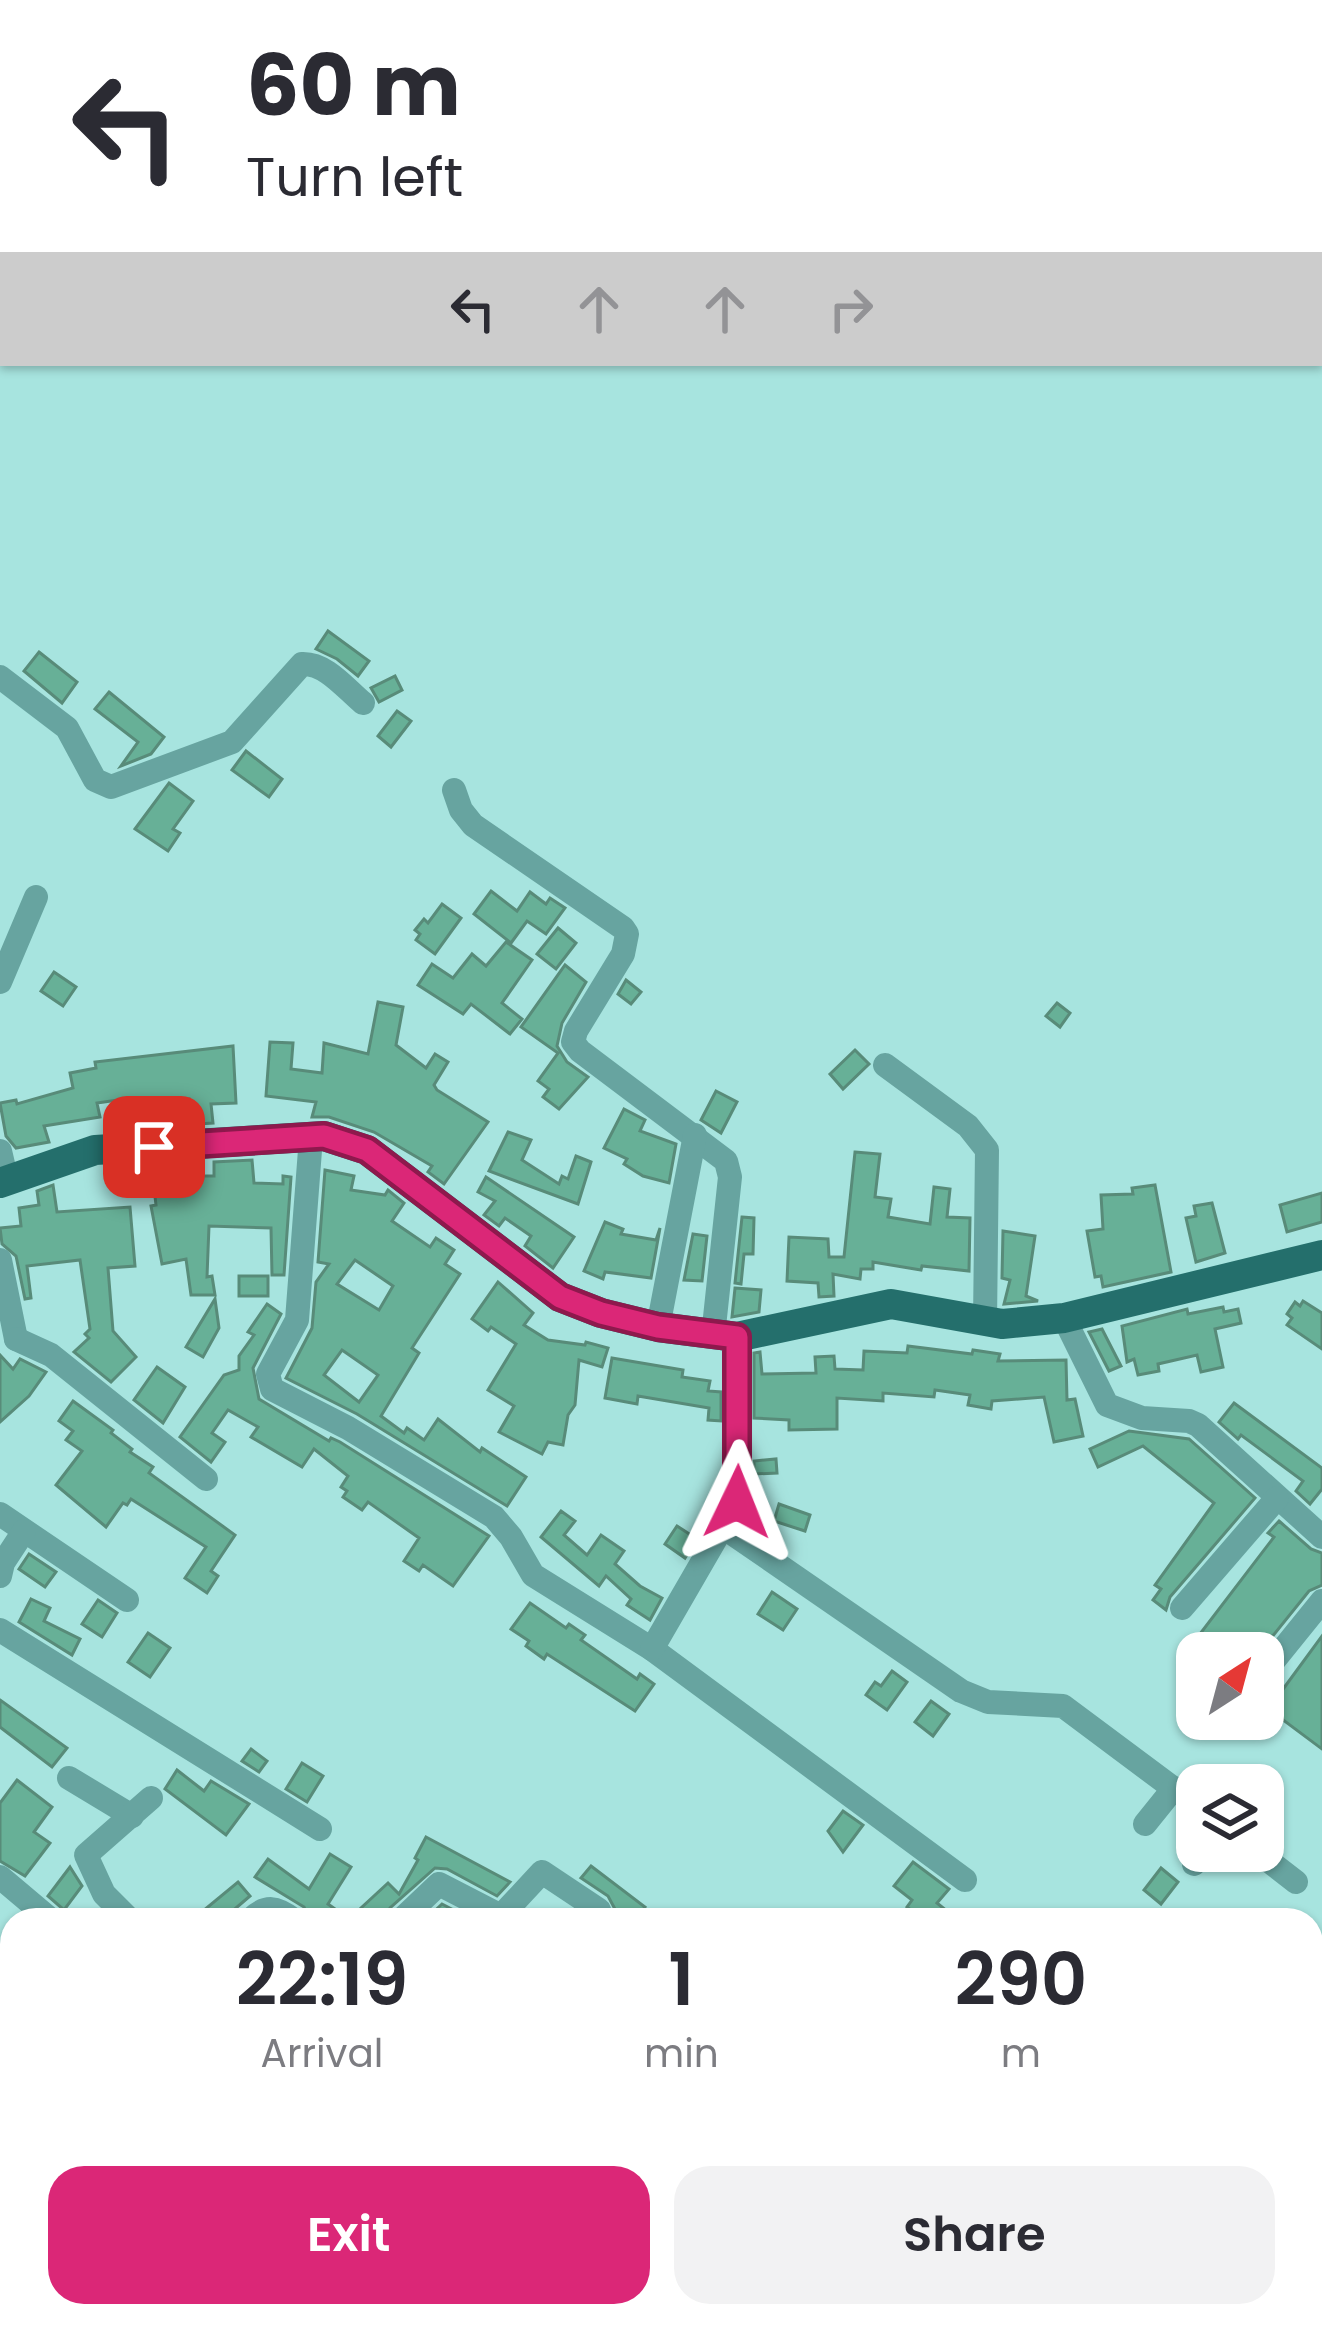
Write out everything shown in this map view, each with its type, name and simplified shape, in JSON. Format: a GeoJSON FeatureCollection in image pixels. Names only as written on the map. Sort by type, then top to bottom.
{"type":"FeatureCollection","features":[{"type":"Feature","properties":{"kind":"main road"},"geometry":{"type":"LineString","coordinates":[[2,1172],[95,1150],[311,1137],[345,1141],[367,1150],[560,1297],[658,1327],[725,1336],[891,1304],[985,1322],[1064,1318],[1322,1256]]}},
{"type":"Feature","properties":{"kind":"street"},"geometry":{"type":"LineString","coordinates":[[0,677],[68,728],[95,780],[111,787],[232,742],[302,664],[324,670],[363,703]]}},
{"type":"Feature","properties":{"kind":"street"},"geometry":{"type":"LineString","coordinates":[[454,790],[473,825],[623,928],[628,940],[623,954],[573,1042],[720,1154],[730,1169],[725,1336],[739,1490],[724,1527],[652,1649]]}},
{"type":"Feature","properties":{"kind":"street"},"geometry":{"type":"LineString","coordinates":[[0,982],[36,897]]}},
{"type":"Feature","properties":{"kind":"street"},"geometry":{"type":"LineString","coordinates":[[885,1065],[968,1126],[987,1150],[985,1322]]}},
{"type":"Feature","properties":{"kind":"street"},"geometry":{"type":"LineString","coordinates":[[658,1327],[695,1135]]}},
{"type":"Feature","properties":{"kind":"street"},"geometry":{"type":"LineString","coordinates":[[311,1137],[297,1320],[268,1374],[272,1389],[494,1516],[532,1575],[652,1649],[965,1880]]}},
{"type":"Feature","properties":{"kind":"street"},"geometry":{"type":"LineString","coordinates":[[0,1261],[8,1345],[51,1355],[206,1479]]}},
{"type":"Feature","properties":{"kind":"street"},"geometry":{"type":"LineString","coordinates":[[1064,1318],[1108,1405],[1131,1415],[1198,1425],[1277,1498],[1319,1528]]}},
{"type":"Feature","properties":{"kind":"street"},"geometry":{"type":"LineString","coordinates":[[1182,1608],[1277,1498]]}},
{"type":"Feature","properties":{"kind":"street"},"geometry":{"type":"LineString","coordinates":[[0,1514],[127,1600]]}},
{"type":"Feature","properties":{"kind":"street"},"geometry":{"type":"LineString","coordinates":[[724,1527],[961,1691],[988,1702],[1063,1706],[1174,1788],[1145,1824]]}},
{"type":"Feature","properties":{"kind":"street"},"geometry":{"type":"LineString","coordinates":[[0,1576],[24,1531]]}},
{"type":"Feature","properties":{"kind":"street"},"geometry":{"type":"LineString","coordinates":[[1284,1649],[1322,1601]]}},
{"type":"Feature","properties":{"kind":"street"},"geometry":{"type":"LineString","coordinates":[[0,1630],[320,1828]]}},
{"type":"Feature","properties":{"kind":"street"},"geometry":{"type":"LineString","coordinates":[[69,1778],[132,1816]]}},
{"type":"Feature","properties":{"kind":"street"},"geometry":{"type":"LineString","coordinates":[[118,1908],[104,1894],[86,1855],[152,1798]]}},
{"type":"Feature","properties":{"kind":"street"},"geometry":{"type":"LineString","coordinates":[[509,1908],[542,1872],[596,1908]]}},
{"type":"Feature","properties":{"kind":"street"},"geometry":{"type":"LineString","coordinates":[[1283,1872],[1296,1882]]}},
{"type":"Feature","properties":{"kind":"street"},"geometry":{"type":"LineString","coordinates":[[0,1877],[37,1908]]}},
{"type":"Feature","properties":{"kind":"street"},"geometry":{"type":"LineString","coordinates":[[414,1908],[439,1884],[482,1908]]}},
{"type":"Feature","properties":{"kind":"building"},"geometry":{"type":"Polygon","coordinates":[[[328,631],[369,661],[358,676],[316,649],[328,631]]]}},
{"type":"Feature","properties":{"kind":"building"},"geometry":{"type":"Polygon","coordinates":[[[39,652],[77,682],[62,703],[24,671],[39,652]]]}},
{"type":"Feature","properties":{"kind":"building"},"geometry":{"type":"Polygon","coordinates":[[[395,676],[402,690],[379,702],[371,688],[395,676]]]}},
{"type":"Feature","properties":{"kind":"building"},"geometry":{"type":"Polygon","coordinates":[[[109,692],[164,737],[151,754],[121,766],[138,742],[95,709],[109,692]]]}},
{"type":"Feature","properties":{"kind":"building"},"geometry":{"type":"Polygon","coordinates":[[[397,711],[411,721],[391,747],[378,736],[397,711]]]}},
{"type":"Feature","properties":{"kind":"building"},"geometry":{"type":"Polygon","coordinates":[[[246,751],[282,779],[269,797],[232,770],[246,751]]]}},
{"type":"Feature","properties":{"kind":"building"},"geometry":{"type":"Polygon","coordinates":[[[169,783],[193,801],[173,829],[180,833],[168,851],[135,829],[169,783]]]}},
{"type":"Feature","properties":{"kind":"building"},"geometry":{"type":"Polygon","coordinates":[[[491,891],[517,911],[530,892],[546,904],[550,898],[565,908],[546,934],[527,921],[511,943],[474,914],[491,891]]]}},
{"type":"Feature","properties":{"kind":"building"},"geometry":{"type":"Polygon","coordinates":[[[442,904],[461,918],[435,954],[416,940],[420,934],[415,930],[424,919],[428,923],[442,904]]]}},
{"type":"Feature","properties":{"kind":"building"},"geometry":{"type":"Polygon","coordinates":[[[558,928],[576,943],[556,969],[537,954],[558,928]]]}},
{"type":"Feature","properties":{"kind":"building"},"geometry":{"type":"Polygon","coordinates":[[[506,942],[532,960],[502,1003],[522,1019],[510,1034],[471,1004],[463,1014],[418,985],[432,964],[453,978],[472,954],[486,966],[506,942]]]}},
{"type":"Feature","properties":{"kind":"building"},"geometry":{"type":"Polygon","coordinates":[[[565,965],[586,982],[562,1023],[557,1046],[567,1062],[588,1077],[559,1109],[543,1097],[549,1089],[538,1081],[558,1053],[521,1027],[565,965]]]}},
{"type":"Feature","properties":{"kind":"building"},"geometry":{"type":"Polygon","coordinates":[[[54,972],[76,987],[63,1006],[41,991],[54,972]]]}},
{"type":"Feature","properties":{"kind":"building"},"geometry":{"type":"Polygon","coordinates":[[[626,980],[641,992],[631,1004],[618,994],[626,980]]]}},
{"type":"Feature","properties":{"kind":"building"},"geometry":{"type":"Polygon","coordinates":[[[378,1002],[403,1007],[396,1045],[426,1068],[435,1054],[448,1062],[434,1085],[437,1090],[488,1122],[444,1184],[428,1172],[432,1166],[374,1132],[329,1117],[312,1117],[316,1102],[266,1096],[270,1042],[293,1043],[291,1069],[322,1073],[324,1043],[368,1054],[378,1002]]]}},
{"type":"Feature","properties":{"kind":"building"},"geometry":{"type":"Polygon","coordinates":[[[1057,1003],[1070,1013],[1060,1027],[1046,1016],[1057,1003]]]}},
{"type":"Feature","properties":{"kind":"building"},"geometry":{"type":"Polygon","coordinates":[[[233,1046],[236,1103],[211,1104],[213,1123],[198,1124],[197,1110],[190,1111],[189,1099],[133,1107],[132,1098],[97,1103],[100,1117],[44,1126],[49,1142],[16,1148],[6,1136],[0,1103],[16,1100],[17,1104],[73,1088],[70,1073],[96,1068],[95,1062],[233,1046]]]}},
{"type":"Feature","properties":{"kind":"building"},"geometry":{"type":"Polygon","coordinates":[[[855,1050],[869,1064],[843,1089],[830,1074],[855,1050]]]}},
{"type":"Feature","properties":{"kind":"building"},"geometry":{"type":"Polygon","coordinates":[[[716,1091],[737,1102],[721,1133],[701,1120],[716,1091]]]}},
{"type":"Feature","properties":{"kind":"building"},"geometry":{"type":"Polygon","coordinates":[[[624,1109],[645,1120],[640,1131],[676,1144],[669,1183],[643,1176],[624,1164],[627,1159],[604,1148],[624,1109]]]}},
{"type":"Feature","properties":{"kind":"building"},"geometry":{"type":"Polygon","coordinates":[[[508,1132],[531,1140],[522,1160],[559,1184],[562,1176],[568,1179],[576,1156],[591,1162],[578,1204],[489,1171],[508,1132]]]}},
{"type":"Feature","properties":{"kind":"building"},"geometry":{"type":"Polygon","coordinates":[[[855,1152],[880,1154],[875,1197],[891,1199],[888,1217],[930,1224],[934,1187],[950,1189],[947,1217],[970,1218],[969,1271],[873,1262],[873,1269],[861,1269],[860,1279],[833,1274],[834,1296],[819,1297],[818,1283],[787,1281],[789,1237],[828,1239],[829,1257],[844,1257],[855,1152]]]}},
{"type":"Feature","properties":{"kind":"building"},"geometry":{"type":"Polygon","coordinates":[[[252,1160],[254,1183],[283,1184],[283,1176],[291,1177],[284,1275],[272,1275],[271,1228],[209,1226],[207,1277],[212,1276],[215,1295],[191,1295],[186,1259],[162,1264],[151,1206],[156,1205],[154,1188],[190,1184],[190,1176],[214,1176],[214,1162],[252,1160]]]}},
{"type":"Feature","properties":{"kind":"building"},"geometry":{"type":"Polygon","coordinates":[[[325,1170],[354,1176],[351,1190],[385,1195],[388,1190],[404,1203],[392,1221],[430,1247],[436,1238],[454,1250],[445,1264],[460,1274],[412,1348],[419,1353],[381,1416],[404,1433],[407,1428],[424,1440],[438,1419],[480,1452],[482,1448],[526,1477],[507,1506],[357,1414],[286,1378],[312,1328],[316,1282],[329,1264],[318,1262],[325,1170]],[[355,1260],[337,1284],[379,1310],[393,1286],[355,1260]],[[342,1350],[324,1375],[359,1402],[378,1375],[342,1350]]]}},
{"type":"Feature","properties":{"kind":"building"},"geometry":{"type":"Polygon","coordinates":[[[486,1177],[574,1237],[553,1268],[525,1246],[531,1236],[505,1218],[499,1226],[484,1215],[495,1201],[478,1192],[486,1177]]]}},
{"type":"Feature","properties":{"kind":"building"},"geometry":{"type":"Polygon","coordinates":[[[53,1185],[57,1212],[130,1207],[135,1266],[108,1268],[113,1331],[136,1357],[111,1382],[74,1352],[89,1338],[85,1334],[90,1329],[80,1260],[27,1266],[31,1298],[25,1299],[16,1256],[2,1244],[0,1228],[21,1226],[19,1208],[39,1205],[37,1191],[53,1185]]]}},
{"type":"Feature","properties":{"kind":"building"},"geometry":{"type":"Polygon","coordinates":[[[1155,1185],[1171,1272],[1103,1287],[1101,1276],[1095,1277],[1087,1231],[1103,1229],[1101,1195],[1133,1194],[1132,1188],[1155,1185]]]}},
{"type":"Feature","properties":{"kind":"building"},"geometry":{"type":"Polygon","coordinates":[[[1322,1193],[1322,1222],[1287,1232],[1280,1205],[1322,1193]]]}},
{"type":"Feature","properties":{"kind":"building"},"geometry":{"type":"Polygon","coordinates":[[[1212,1203],[1225,1253],[1196,1262],[1186,1218],[1196,1216],[1194,1206],[1212,1203]]]}},
{"type":"Feature","properties":{"kind":"building"},"geometry":{"type":"Polygon","coordinates":[[[742,1217],[754,1218],[753,1254],[744,1254],[741,1284],[735,1283],[742,1217]]]}},
{"type":"Feature","properties":{"kind":"building"},"geometry":{"type":"Polygon","coordinates":[[[605,1222],[623,1229],[621,1234],[656,1240],[660,1228],[651,1278],[605,1272],[603,1279],[584,1271],[605,1222]]]}},
{"type":"Feature","properties":{"kind":"building"},"geometry":{"type":"Polygon","coordinates":[[[1003,1231],[1035,1236],[1026,1296],[1038,1301],[1004,1304],[1010,1280],[1002,1278],[1003,1231]]]}},
{"type":"Feature","properties":{"kind":"building"},"geometry":{"type":"Polygon","coordinates":[[[693,1234],[707,1236],[702,1281],[684,1280],[693,1234]]]}},
{"type":"Feature","properties":{"kind":"building"},"geometry":{"type":"Polygon","coordinates":[[[239,1276],[268,1276],[268,1296],[239,1296],[239,1276]]]}},
{"type":"Feature","properties":{"kind":"building"},"geometry":{"type":"Polygon","coordinates":[[[498,1282],[533,1313],[524,1325],[548,1340],[608,1348],[602,1367],[579,1360],[575,1405],[568,1415],[563,1445],[548,1442],[542,1454],[499,1432],[514,1406],[488,1390],[516,1344],[472,1319],[498,1282]]]}},
{"type":"Feature","properties":{"kind":"building"},"geometry":{"type":"Polygon","coordinates":[[[735,1288],[761,1290],[759,1312],[732,1317],[735,1288]]]}},
{"type":"Feature","properties":{"kind":"building"},"geometry":{"type":"Polygon","coordinates":[[[215,1299],[219,1328],[203,1357],[186,1347],[215,1299]]]}},
{"type":"Feature","properties":{"kind":"building"},"geometry":{"type":"Polygon","coordinates":[[[1303,1301],[1322,1313],[1322,1349],[1287,1325],[1292,1318],[1287,1314],[1295,1302],[1300,1306],[1303,1301]]]}},
{"type":"Feature","properties":{"kind":"building"},"geometry":{"type":"Polygon","coordinates":[[[267,1304],[281,1314],[253,1368],[259,1399],[329,1441],[340,1442],[489,1536],[453,1586],[423,1565],[419,1571],[404,1561],[419,1538],[368,1502],[362,1510],[343,1497],[347,1491],[341,1487],[348,1476],[314,1449],[302,1467],[251,1437],[258,1427],[228,1410],[212,1433],[225,1442],[211,1462],[180,1437],[224,1375],[239,1370],[239,1356],[254,1335],[248,1332],[267,1304]]]}},
{"type":"Feature","properties":{"kind":"building"},"geometry":{"type":"Polygon","coordinates":[[[1223,1307],[1224,1312],[1238,1309],[1241,1323],[1215,1329],[1223,1367],[1201,1372],[1197,1355],[1158,1364],[1159,1371],[1138,1375],[1134,1359],[1127,1362],[1122,1326],[1187,1309],[1188,1314],[1223,1307]]]}},
{"type":"Feature","properties":{"kind":"building"},"geometry":{"type":"Polygon","coordinates":[[[1102,1329],[1121,1366],[1109,1371],[1089,1332],[1102,1329]]]}},
{"type":"Feature","properties":{"kind":"building"},"geometry":{"type":"Polygon","coordinates":[[[908,1346],[1000,1354],[998,1361],[1066,1360],[1067,1400],[1075,1399],[1083,1436],[1054,1442],[1044,1397],[992,1401],[991,1409],[968,1405],[970,1395],[935,1390],[934,1397],[883,1393],[883,1401],[837,1398],[837,1429],[789,1430],[789,1420],[754,1418],[754,1353],[760,1352],[762,1374],[816,1373],[815,1357],[834,1356],[835,1369],[863,1370],[864,1351],[907,1353],[908,1346]]]}},
{"type":"Feature","properties":{"kind":"building"},"geometry":{"type":"Polygon","coordinates":[[[0,1355],[13,1369],[20,1359],[46,1372],[29,1396],[0,1422],[0,1355]]]}},
{"type":"Feature","properties":{"kind":"building"},"geometry":{"type":"Polygon","coordinates":[[[612,1358],[683,1370],[682,1377],[710,1381],[708,1391],[721,1392],[721,1421],[708,1420],[709,1408],[638,1396],[637,1404],[605,1398],[612,1358]]]}},
{"type":"Feature","properties":{"kind":"building"},"geometry":{"type":"Polygon","coordinates":[[[157,1367],[185,1387],[163,1423],[134,1400],[157,1367]]]}},
{"type":"Feature","properties":{"kind":"building"},"geometry":{"type":"Polygon","coordinates":[[[73,1401],[153,1467],[149,1473],[235,1535],[211,1571],[218,1576],[207,1593],[185,1578],[206,1547],[131,1499],[106,1527],[56,1485],[82,1451],[66,1440],[73,1431],[59,1421],[73,1401]]]}},
{"type":"Feature","properties":{"kind":"building"},"geometry":{"type":"Polygon","coordinates":[[[1234,1403],[1322,1468],[1322,1489],[1310,1504],[1296,1491],[1303,1481],[1219,1422],[1234,1403]]]}},
{"type":"Feature","properties":{"kind":"building"},"geometry":{"type":"Polygon","coordinates":[[[1129,1431],[1189,1439],[1255,1498],[1170,1597],[1166,1610],[1153,1600],[1161,1589],[1155,1585],[1214,1503],[1143,1446],[1098,1467],[1090,1449],[1129,1431]]]}},
{"type":"Feature","properties":{"kind":"building"},"geometry":{"type":"Polygon","coordinates":[[[776,1459],[777,1473],[754,1474],[754,1461],[776,1459]]]}},
{"type":"Feature","properties":{"kind":"building"},"geometry":{"type":"Polygon","coordinates":[[[779,1504],[810,1515],[805,1531],[774,1521],[779,1504]]]}},
{"type":"Feature","properties":{"kind":"building"},"geometry":{"type":"Polygon","coordinates":[[[561,1511],[575,1521],[564,1535],[587,1555],[601,1535],[624,1551],[615,1564],[662,1598],[650,1620],[627,1605],[631,1599],[606,1576],[599,1586],[541,1537],[561,1511]]]}},
{"type":"Feature","properties":{"kind":"building"},"geometry":{"type":"Polygon","coordinates":[[[1279,1521],[1322,1553],[1322,1585],[1309,1591],[1276,1632],[1201,1632],[1274,1537],[1268,1533],[1279,1521]]]}},
{"type":"Feature","properties":{"kind":"building"},"geometry":{"type":"Polygon","coordinates":[[[677,1526],[697,1539],[685,1558],[665,1544],[677,1526]]]}},
{"type":"Feature","properties":{"kind":"building"},"geometry":{"type":"Polygon","coordinates":[[[29,1554],[56,1572],[45,1587],[19,1569],[29,1554]]]}},
{"type":"Feature","properties":{"kind":"building"},"geometry":{"type":"Polygon","coordinates":[[[772,1592],[797,1609],[783,1630],[758,1614],[772,1592]]]}},
{"type":"Feature","properties":{"kind":"building"},"geometry":{"type":"Polygon","coordinates":[[[31,1599],[50,1608],[44,1621],[80,1639],[72,1655],[19,1622],[31,1599]]]}},
{"type":"Feature","properties":{"kind":"building"},"geometry":{"type":"Polygon","coordinates":[[[98,1600],[117,1613],[102,1637],[82,1624],[98,1600]]]}},
{"type":"Feature","properties":{"kind":"building"},"geometry":{"type":"Polygon","coordinates":[[[530,1603],[585,1635],[581,1640],[637,1679],[640,1674],[654,1684],[635,1711],[547,1654],[544,1659],[526,1646],[529,1641],[511,1629],[530,1603]]]}},
{"type":"Feature","properties":{"kind":"building"},"geometry":{"type":"Polygon","coordinates":[[[148,1633],[170,1648],[150,1677],[128,1662],[148,1633]]]}},
{"type":"Feature","properties":{"kind":"building"},"geometry":{"type":"Polygon","coordinates":[[[1322,1636],[1322,1749],[1284,1721],[1284,1688],[1322,1636]]]}},
{"type":"Feature","properties":{"kind":"building"},"geometry":{"type":"Polygon","coordinates":[[[892,1671],[907,1682],[887,1710],[866,1695],[892,1671]]]}},
{"type":"Feature","properties":{"kind":"building"},"geometry":{"type":"Polygon","coordinates":[[[0,1700],[67,1748],[52,1767],[0,1727],[0,1700]]]}},
{"type":"Feature","properties":{"kind":"building"},"geometry":{"type":"Polygon","coordinates":[[[931,1701],[949,1714],[933,1736],[915,1722],[931,1701]]]}},
{"type":"Feature","properties":{"kind":"building"},"geometry":{"type":"Polygon","coordinates":[[[251,1749],[267,1761],[259,1772],[242,1761],[251,1749]]]}},
{"type":"Feature","properties":{"kind":"building"},"geometry":{"type":"Polygon","coordinates":[[[302,1763],[323,1776],[307,1802],[286,1789],[302,1763]]]}},
{"type":"Feature","properties":{"kind":"building"},"geometry":{"type":"Polygon","coordinates":[[[177,1770],[204,1791],[211,1781],[249,1804],[226,1835],[165,1789],[177,1770]]]}},
{"type":"Feature","properties":{"kind":"building"},"geometry":{"type":"Polygon","coordinates":[[[17,1780],[52,1807],[34,1832],[50,1843],[25,1876],[0,1861],[0,1803],[17,1780]]]}},
{"type":"Feature","properties":{"kind":"building"},"geometry":{"type":"Polygon","coordinates":[[[843,1811],[863,1825],[843,1852],[828,1831],[843,1811]]]}},
{"type":"Feature","properties":{"kind":"building"},"geometry":{"type":"Polygon","coordinates":[[[426,1837],[510,1882],[497,1896],[447,1869],[435,1868],[390,1908],[361,1908],[388,1883],[399,1894],[426,1837]]]}},
{"type":"Feature","properties":{"kind":"building"},"geometry":{"type":"Polygon","coordinates":[[[330,1854],[351,1867],[328,1904],[334,1908],[304,1908],[255,1877],[268,1859],[309,1889],[330,1854]]]}},
{"type":"Feature","properties":{"kind":"building"},"geometry":{"type":"Polygon","coordinates":[[[913,1862],[949,1889],[937,1903],[943,1908],[908,1908],[912,1900],[894,1886],[913,1862]]]}},
{"type":"Feature","properties":{"kind":"building"},"geometry":{"type":"Polygon","coordinates":[[[591,1866],[645,1907],[614,1908],[608,1896],[581,1878],[591,1866]]]}},
{"type":"Feature","properties":{"kind":"building"},"geometry":{"type":"Polygon","coordinates":[[[70,1867],[82,1886],[66,1908],[48,1896],[70,1867]]]}},
{"type":"Feature","properties":{"kind":"building"},"geometry":{"type":"Polygon","coordinates":[[[1161,1868],[1178,1882],[1161,1904],[1144,1890],[1161,1868]]]}},
{"type":"Feature","properties":{"kind":"building"},"geometry":{"type":"Polygon","coordinates":[[[238,1882],[250,1896],[236,1908],[207,1908],[238,1882]]]}},
{"type":"Feature","properties":{"kind":"route"},"geometry":{"type":"LineString","coordinates":[[154,1147],[324,1136],[345,1141],[367,1150],[560,1297],[658,1327],[737,1337],[737,1502]]}}]}
